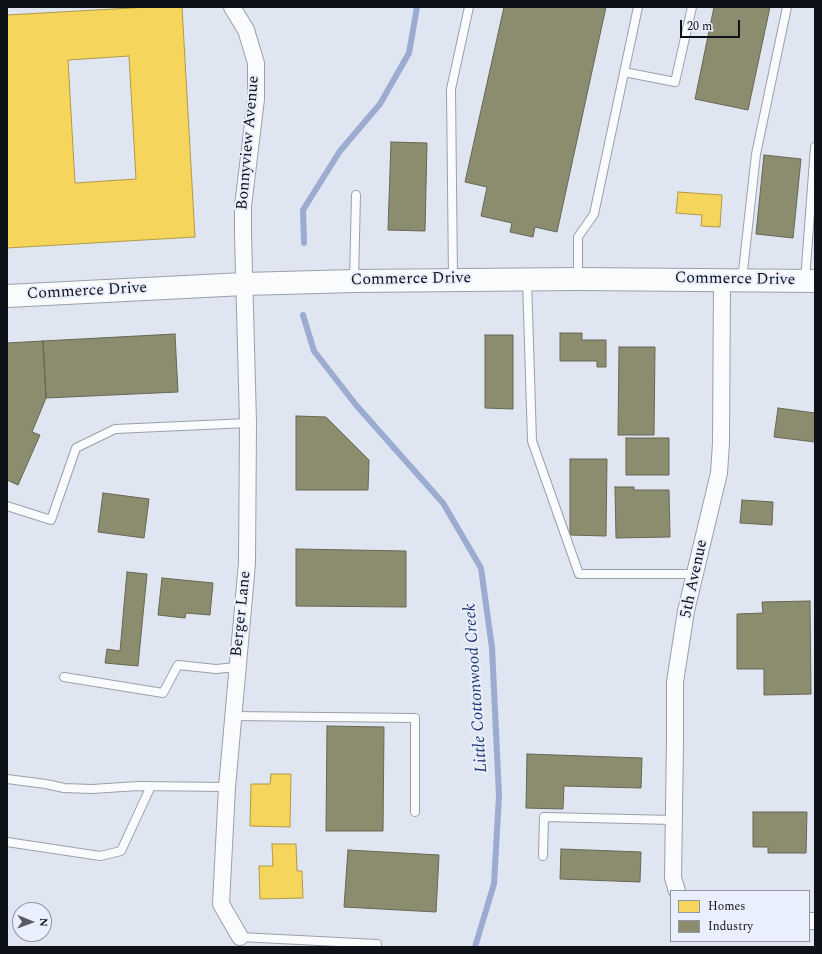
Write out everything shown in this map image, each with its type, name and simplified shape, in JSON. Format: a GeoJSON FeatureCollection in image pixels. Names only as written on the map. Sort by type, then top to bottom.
{"type":"FeatureCollection","features":[{"type":"Feature","properties":{"kind":"street","name":"Bonnyview Avenue"},"geometry":{"type":"LineString","coordinates":[[232,7],[246,30],[256,63],[256,99],[243,206],[244,284]]}},
{"type":"Feature","properties":{"kind":"street","name":"Commerce Drive"},"geometry":{"type":"LineString","coordinates":[[7,296],[244,284],[453,279],[810,281]]}},
{"type":"Feature","properties":{"kind":"street","name":"5th Avenue"},"geometry":{"type":"LineString","coordinates":[[675,885],[673,820],[676,741],[675,682],[686,611],[719,466],[732,280]]}},
{"type":"Feature","properties":{"kind":"street","name":"Berger Lane"},"geometry":{"type":"LineString","coordinates":[[240,937],[221,904],[232,716],[247,563],[248,423],[244,284]]}},
{"type":"Feature","properties":{"kind":"lane"},"geometry":{"type":"LineString","coordinates":[[453,279],[451,89],[469,7]]}},
{"type":"Feature","properties":{"kind":"lane"},"geometry":{"type":"LineString","coordinates":[[578,279],[578,237],[594,214],[638,7]]}},
{"type":"Feature","properties":{"kind":"lane"},"geometry":{"type":"LineString","coordinates":[[624,72],[675,82],[692,7]]}},
{"type":"Feature","properties":{"kind":"lane"},"geometry":{"type":"LineString","coordinates":[[732,280],[756,154],[787,7]]}},
{"type":"Feature","properties":{"kind":"lane"},"geometry":{"type":"LineString","coordinates":[[810,281],[815,147]]}},
{"type":"Feature","properties":{"kind":"lane"},"geometry":{"type":"LineString","coordinates":[[354,281],[356,195]]}},
{"type":"Feature","properties":{"kind":"lane"},"geometry":{"type":"LineString","coordinates":[[528,279],[532,441],[579,574],[695,574]]}},
{"type":"Feature","properties":{"kind":"lane"},"geometry":{"type":"LineString","coordinates":[[7,506],[51,520],[76,448],[115,429],[248,423]]}},
{"type":"Feature","properties":{"kind":"lane"},"geometry":{"type":"LineString","coordinates":[[64,677],[163,693],[178,665],[216,669],[237,667]]}},
{"type":"Feature","properties":{"kind":"lane"},"geometry":{"type":"LineString","coordinates":[[232,716],[415,718],[415,812]]}},
{"type":"Feature","properties":{"kind":"lane"},"geometry":{"type":"LineString","coordinates":[[7,779],[64,788],[92,789],[151,786],[227,787]]}},
{"type":"Feature","properties":{"kind":"lane"},"geometry":{"type":"LineString","coordinates":[[7,842],[100,856],[121,851],[151,786]]}},
{"type":"Feature","properties":{"kind":"lane"},"geometry":{"type":"LineString","coordinates":[[543,856],[544,817],[673,820]]}},
{"type":"Feature","properties":{"kind":"lane"},"geometry":{"type":"LineString","coordinates":[[240,937],[377,944]]}},
{"type":"Feature","properties":{"kind":"building: Homes"},"geometry":{"type":"Polygon","coordinates":[[[149,7],[182,7],[195,237],[7,248],[7,15],[149,7]],[[129,56],[68,60],[75,183],[136,179],[129,56]]]}},
{"type":"Feature","properties":{"kind":"building: Homes"},"geometry":{"type":"Polygon","coordinates":[[[678,192],[722,195],[720,227],[701,226],[702,215],[676,213],[678,192]]]}},
{"type":"Feature","properties":{"kind":"building: Homes"},"geometry":{"type":"Polygon","coordinates":[[[271,774],[291,774],[290,827],[250,826],[251,784],[270,784],[271,774]]]}},
{"type":"Feature","properties":{"kind":"building: Homes"},"geometry":{"type":"Polygon","coordinates":[[[272,844],[296,844],[297,871],[302,871],[303,898],[260,899],[259,866],[273,866],[272,844]]]}},
{"type":"Feature","properties":{"kind":"building: Industry"},"geometry":{"type":"Polygon","coordinates":[[[504,7],[606,7],[557,232],[535,227],[533,237],[510,232],[512,223],[481,216],[487,187],[465,182],[504,7]]]}},
{"type":"Feature","properties":{"kind":"building: Industry"},"geometry":{"type":"Polygon","coordinates":[[[714,7],[770,7],[748,110],[695,99],[714,7]]]}},
{"type":"Feature","properties":{"kind":"building: Industry"},"geometry":{"type":"Polygon","coordinates":[[[391,142],[427,143],[425,231],[388,230],[391,142]]]}},
{"type":"Feature","properties":{"kind":"building: Industry"},"geometry":{"type":"Polygon","coordinates":[[[764,155],[801,159],[793,238],[756,234],[764,155]]]}},
{"type":"Feature","properties":{"kind":"building: Industry"},"geometry":{"type":"Polygon","coordinates":[[[560,333],[582,333],[582,340],[606,340],[606,367],[597,367],[597,361],[560,361],[560,333]]]}},
{"type":"Feature","properties":{"kind":"building: Industry"},"geometry":{"type":"Polygon","coordinates":[[[175,334],[178,392],[46,398],[43,341],[175,334]]]}},
{"type":"Feature","properties":{"kind":"building: Industry"},"geometry":{"type":"Polygon","coordinates":[[[485,335],[513,335],[513,409],[485,408],[485,335]]]}},
{"type":"Feature","properties":{"kind":"building: Industry"},"geometry":{"type":"Polygon","coordinates":[[[43,341],[46,398],[32,432],[40,435],[18,485],[7,480],[7,343],[43,341]]]}},
{"type":"Feature","properties":{"kind":"building: Industry"},"geometry":{"type":"Polygon","coordinates":[[[619,347],[655,347],[654,435],[618,435],[619,347]]]}},
{"type":"Feature","properties":{"kind":"building: Industry"},"geometry":{"type":"Polygon","coordinates":[[[778,408],[815,413],[815,442],[774,437],[778,408]]]}},
{"type":"Feature","properties":{"kind":"building: Industry"},"geometry":{"type":"Polygon","coordinates":[[[296,416],[326,417],[369,460],[368,490],[296,490],[296,416]]]}},
{"type":"Feature","properties":{"kind":"building: Industry"},"geometry":{"type":"Polygon","coordinates":[[[626,438],[669,438],[669,475],[626,475],[626,438]]]}},
{"type":"Feature","properties":{"kind":"building: Industry"},"geometry":{"type":"Polygon","coordinates":[[[570,459],[607,459],[606,536],[570,535],[570,459]]]}},
{"type":"Feature","properties":{"kind":"building: Industry"},"geometry":{"type":"Polygon","coordinates":[[[615,487],[634,487],[634,490],[669,490],[670,537],[616,538],[615,487]]]}},
{"type":"Feature","properties":{"kind":"building: Industry"},"geometry":{"type":"Polygon","coordinates":[[[103,493],[149,499],[144,538],[98,532],[103,493]]]}},
{"type":"Feature","properties":{"kind":"building: Industry"},"geometry":{"type":"Polygon","coordinates":[[[742,500],[773,502],[772,525],[740,523],[742,500]]]}},
{"type":"Feature","properties":{"kind":"building: Industry"},"geometry":{"type":"Polygon","coordinates":[[[296,549],[406,551],[406,607],[296,606],[296,549]]]}},
{"type":"Feature","properties":{"kind":"building: Industry"},"geometry":{"type":"Polygon","coordinates":[[[127,572],[147,574],[138,666],[105,663],[107,649],[120,651],[127,572]]]}},
{"type":"Feature","properties":{"kind":"building: Industry"},"geometry":{"type":"Polygon","coordinates":[[[162,578],[213,583],[210,615],[186,613],[185,618],[158,615],[162,578]]]}},
{"type":"Feature","properties":{"kind":"building: Industry"},"geometry":{"type":"Polygon","coordinates":[[[810,601],[811,694],[764,695],[764,669],[737,669],[737,614],[763,613],[762,602],[810,601]]]}},
{"type":"Feature","properties":{"kind":"building: Industry"},"geometry":{"type":"Polygon","coordinates":[[[327,726],[384,727],[383,831],[326,831],[327,726]]]}},
{"type":"Feature","properties":{"kind":"building: Industry"},"geometry":{"type":"Polygon","coordinates":[[[527,754],[642,758],[641,788],[564,786],[563,809],[526,808],[527,754]]]}},
{"type":"Feature","properties":{"kind":"building: Industry"},"geometry":{"type":"Polygon","coordinates":[[[753,812],[807,812],[806,853],[768,853],[768,847],[753,847],[753,812]]]}},
{"type":"Feature","properties":{"kind":"building: Industry"},"geometry":{"type":"Polygon","coordinates":[[[561,849],[641,852],[640,882],[560,879],[561,849]]]}},
{"type":"Feature","properties":{"kind":"building: Industry"},"geometry":{"type":"Polygon","coordinates":[[[348,850],[439,855],[436,912],[344,907],[348,850]]]}},
{"type":"Feature","properties":{"kind":"waterway","name":"Little Cottonwood Creek"},"geometry":{"type":"LineString","coordinates":[[304,243],[303,210],[340,151],[380,104],[409,53],[417,7]]}},
{"type":"Feature","properties":{"kind":"waterway","name":"Little Cottonwood Creek"},"geometry":{"type":"LineString","coordinates":[[303,315],[314,351],[356,405],[443,503],[481,568],[492,648],[499,795],[494,884],[475,947]]}}]}
